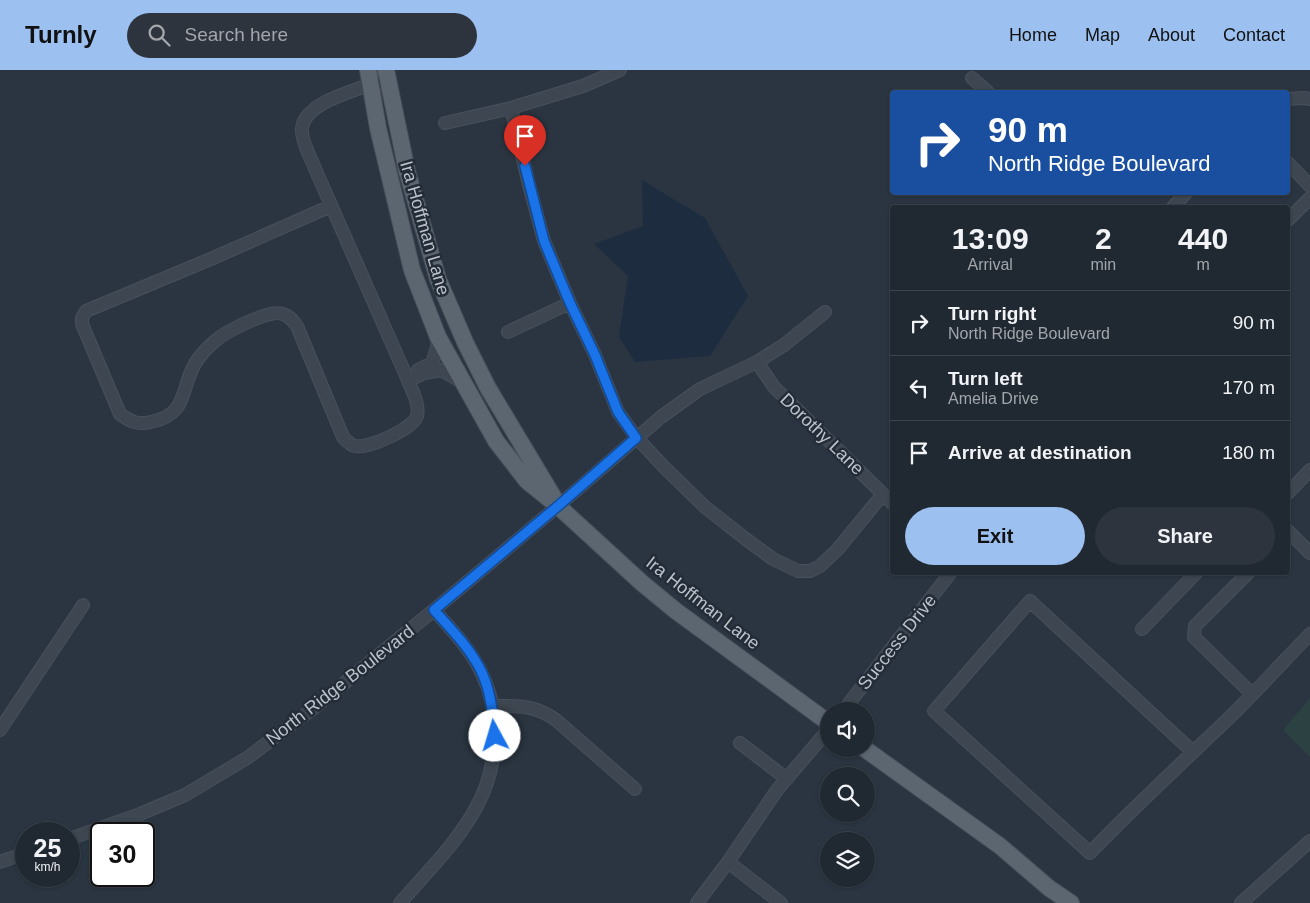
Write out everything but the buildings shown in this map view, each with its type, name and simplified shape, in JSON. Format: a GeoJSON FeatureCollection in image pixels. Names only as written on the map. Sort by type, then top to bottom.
{"type":"FeatureCollection","features":[{"type":"Feature","properties":{"kind":"main road","name":"Ira Hoffman Lane"},"geometry":{"type":"LineString","coordinates":[[387,76],[407,171],[438,279],[465,342],[488,388],[558,506]]}},
{"type":"Feature","properties":{"kind":"main road","name":"Ira Hoffman Lane"},"geometry":{"type":"LineString","coordinates":[[370,77],[378,128],[412,270],[438,337],[496,441],[527,481],[558,506],[642,583],[676,611],[820,716]]}},
{"type":"Feature","properties":{"kind":"main road"},"geometry":{"type":"LineString","coordinates":[[875,756],[1000,846],[1049,888],[1071,903]]}},
{"type":"Feature","properties":{"kind":"main road"},"geometry":{"type":"LineString","coordinates":[[1049,888],[1061,903]]}},
{"type":"Feature","properties":{"kind":"street"},"geometry":{"type":"LineString","coordinates":[[445,123],[511,108],[583,86],[620,70]]}},
{"type":"Feature","properties":{"kind":"street"},"geometry":{"type":"LineString","coordinates":[[331,206],[86,311],[82,318],[82,324],[120,414],[130,422],[142,424],[171,415],[181,403],[190,374],[197,360],[207,349],[221,336],[256,319],[274,313],[292,318],[297,326],[343,437],[349,444],[366,446],[410,426],[416,418],[417,403],[331,206],[304,142],[301,130],[309,113],[321,104],[370,77],[387,76]]}},
{"type":"Feature","properties":{"kind":"street"},"geometry":{"type":"LineString","coordinates":[[978,90],[972,78],[986,90]]}},
{"type":"Feature","properties":{"kind":"street"},"geometry":{"type":"LineString","coordinates":[[1290,99],[1310,99]]}},
{"type":"Feature","properties":{"kind":"street"},"geometry":{"type":"LineString","coordinates":[[511,108],[544,241],[570,303],[595,355],[618,412],[636,438],[705,507],[773,559],[798,571],[810,571],[820,566],[888,498]]}},
{"type":"Feature","properties":{"kind":"street"},"geometry":{"type":"LineString","coordinates":[[1290,165],[1310,186]]}},
{"type":"Feature","properties":{"kind":"street"},"geometry":{"type":"LineString","coordinates":[[1177,205],[1185,195]]}},
{"type":"Feature","properties":{"kind":"street"},"geometry":{"type":"LineString","coordinates":[[1290,218],[1310,198]]}},
{"type":"Feature","properties":{"kind":"street"},"geometry":{"type":"LineString","coordinates":[[508,332],[570,303]]}},
{"type":"Feature","properties":{"kind":"street","name":"North Ridge Boulevard"},"geometry":{"type":"LineString","coordinates":[[80,836],[140,814],[184,795],[246,758],[310,711],[434,610],[661,417],[700,389],[757,362],[784,345],[825,312]]}},
{"type":"Feature","properties":{"kind":"street"},"geometry":{"type":"LineString","coordinates":[[407,378],[432,363],[438,337]]}},
{"type":"Feature","properties":{"kind":"street","name":"Dorothy Lane"},"geometry":{"type":"LineString","coordinates":[[757,362],[774,388],[888,498]]}},
{"type":"Feature","properties":{"kind":"street"},"geometry":{"type":"LineString","coordinates":[[407,378],[441,370],[464,383]]}},
{"type":"Feature","properties":{"kind":"street"},"geometry":{"type":"LineString","coordinates":[[1290,491],[1310,470]]}},
{"type":"Feature","properties":{"kind":"street"},"geometry":{"type":"LineString","coordinates":[[1290,533],[1310,553]]}},
{"type":"Feature","properties":{"kind":"street","name":"Success Drive"},"geometry":{"type":"LineString","coordinates":[[850,702],[949,575]]}},
{"type":"Feature","properties":{"kind":"street"},"geometry":{"type":"LineString","coordinates":[[1142,629],[1194,575]]}},
{"type":"Feature","properties":{"kind":"street"},"geometry":{"type":"LineString","coordinates":[[1246,575],[1195,626],[1194,638],[1252,694]]}},
{"type":"Feature","properties":{"kind":"street"},"geometry":{"type":"LineString","coordinates":[[1193,752],[1030,601],[934,711],[1090,853],[1193,752],[1252,694],[1310,634]]}},
{"type":"Feature","properties":{"kind":"street"},"geometry":{"type":"LineString","coordinates":[[0,730],[83,605]]}},
{"type":"Feature","properties":{"kind":"street"},"geometry":{"type":"LineString","coordinates":[[400,903],[460,832],[479,803],[490,772],[494,745],[492,706],[483,675],[466,647],[434,610]]}},
{"type":"Feature","properties":{"kind":"street"},"geometry":{"type":"LineString","coordinates":[[492,706],[521,706],[542,711],[556,720],[635,789]]}},
{"type":"Feature","properties":{"kind":"street"},"geometry":{"type":"LineString","coordinates":[[698,903],[777,790],[820,740]]}},
{"type":"Feature","properties":{"kind":"street"},"geometry":{"type":"LineString","coordinates":[[740,742],[787,779]]}},
{"type":"Feature","properties":{"kind":"street"},"geometry":{"type":"LineString","coordinates":[[1241,903],[1310,841]]}},
{"type":"Feature","properties":{"kind":"street"},"geometry":{"type":"LineString","coordinates":[[0,862],[15,857]]}},
{"type":"Feature","properties":{"kind":"street"},"geometry":{"type":"LineString","coordinates":[[728,862],[780,903]]}},
{"type":"Feature","properties":{"kind":"green space"},"geometry":{"type":"Polygon","coordinates":[[[1310,698],[1310,757],[1283,730],[1310,698]]]}},
{"type":"Feature","properties":{"kind":"water"},"geometry":{"type":"Polygon","coordinates":[[[642,180],[705,218],[748,296],[710,356],[635,362],[619,337],[628,276],[594,244],[643,226],[642,180]]]}},
{"type":"Feature","properties":{"kind":"route"},"geometry":{"type":"LineString","coordinates":[[495,736],[492,706],[483,675],[466,647],[434,610],[636,438],[618,412],[595,355],[570,303],[544,241],[525,166]]}}]}
